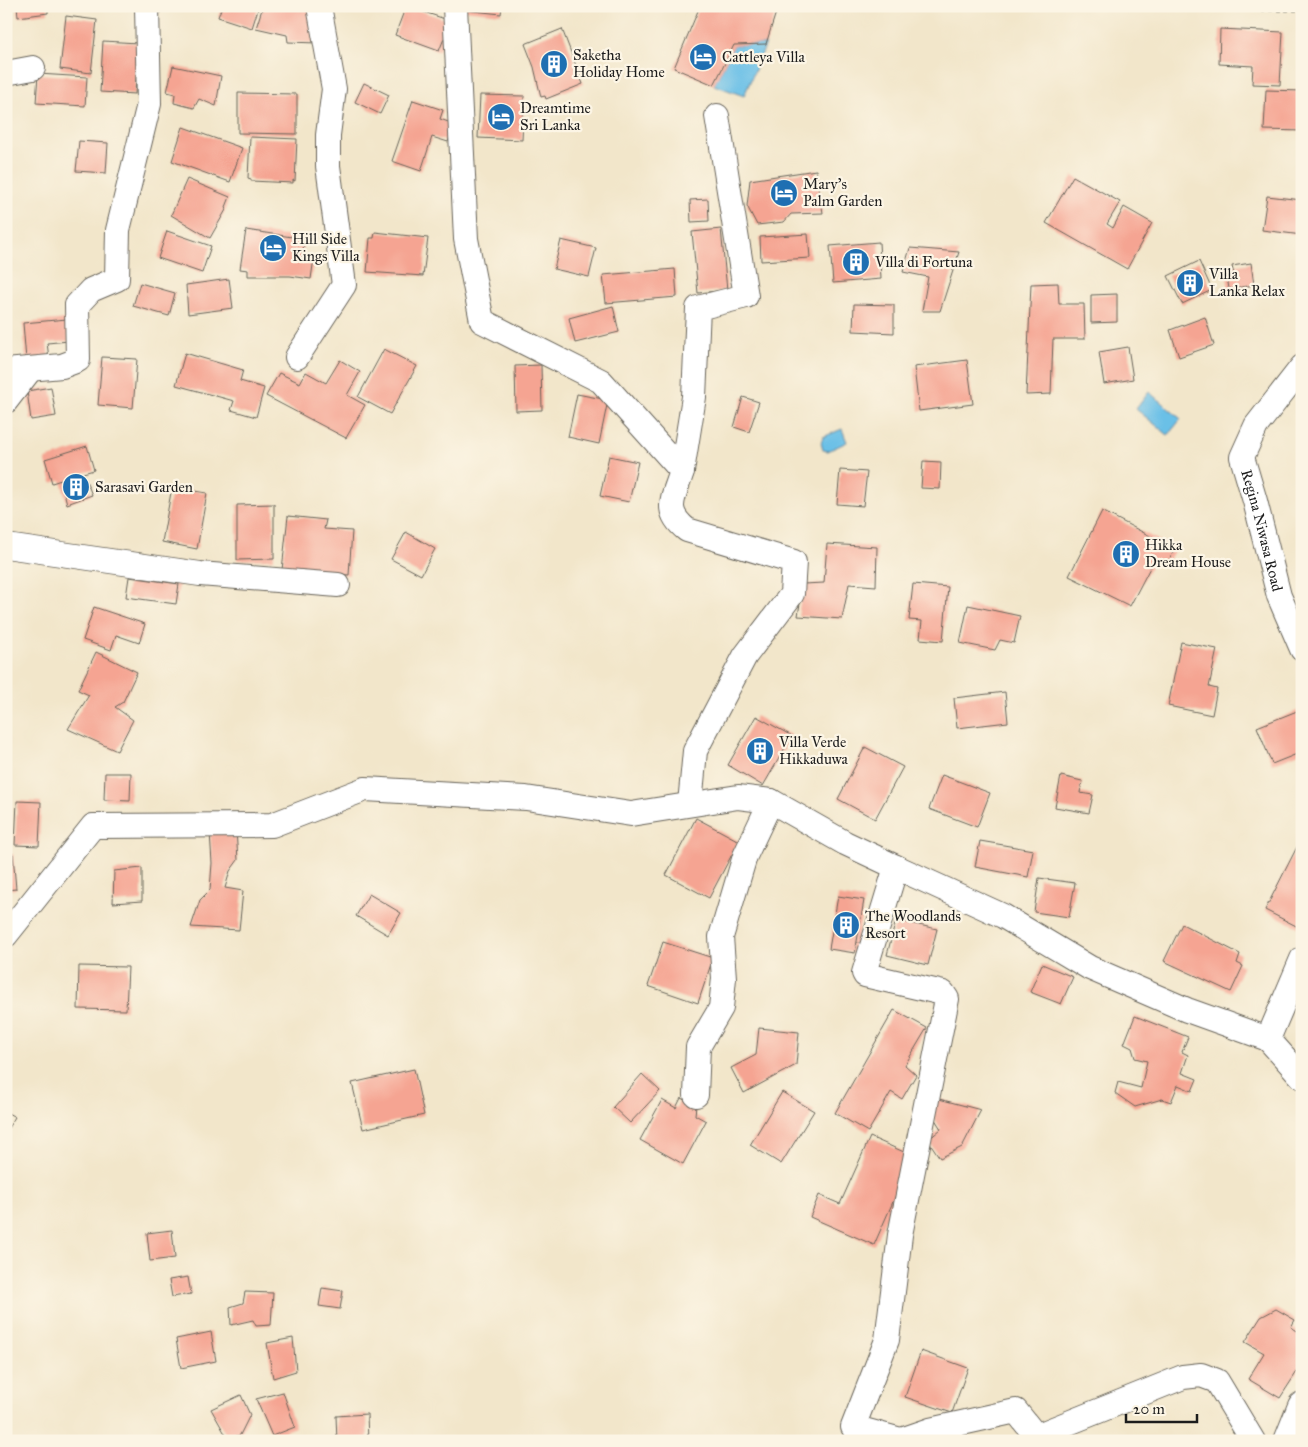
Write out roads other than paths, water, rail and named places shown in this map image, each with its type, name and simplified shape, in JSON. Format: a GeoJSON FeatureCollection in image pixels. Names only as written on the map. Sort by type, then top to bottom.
{"type":"FeatureCollection","features":[{"type":"Feature","properties":{"kind":"street"},"geometry":{"type":"LineString","coordinates":[[6,371],[62,366],[78,360],[77,306],[91,290],[117,279],[118,230],[149,104],[147,6]]}},
{"type":"Feature","properties":{"kind":"street"},"geometry":{"type":"LineString","coordinates":[[297,357],[344,285],[328,166],[328,135],[334,89],[319,6]]}},
{"type":"Feature","properties":{"kind":"street"},"geometry":{"type":"LineString","coordinates":[[455,6],[466,240],[482,321],[601,381],[682,471]]}},
{"type":"Feature","properties":{"kind":"street"},"geometry":{"type":"LineString","coordinates":[[6,73],[33,68]]}},
{"type":"Feature","properties":{"kind":"street"},"geometry":{"type":"LineString","coordinates":[[690,804],[695,751],[745,656],[792,594],[794,562],[687,530],[674,520],[671,506],[682,471],[694,397],[698,308],[746,296],[718,116]]}},
{"type":"Feature","properties":{"kind":"street","name":"Regina Niwasa Road"},"geometry":{"type":"LineString","coordinates":[[1302,367],[1256,426],[1242,457],[1279,596],[1302,649]]}},
{"type":"Feature","properties":{"kind":"street"},"geometry":{"type":"LineString","coordinates":[[6,401],[30,370]]}},
{"type":"Feature","properties":{"kind":"street"},"geometry":{"type":"LineString","coordinates":[[6,546],[200,574],[338,585]]}},
{"type":"Feature","properties":{"kind":"street"},"geometry":{"type":"LineString","coordinates":[[6,935],[93,826],[272,825],[365,789],[526,798],[631,814],[738,797],[771,801],[846,843],[1003,916],[1090,968],[1187,1010],[1268,1039],[1302,1077]]}},
{"type":"Feature","properties":{"kind":"street"},"geometry":{"type":"LineString","coordinates":[[696,1095],[698,1047],[721,1008],[724,978],[721,937],[745,856],[771,801]]}},
{"type":"Feature","properties":{"kind":"street"},"geometry":{"type":"LineString","coordinates":[[896,867],[864,973],[865,975],[943,993],[947,999],[900,1235],[887,1340],[853,1427],[901,1440],[930,1430],[1016,1411],[1036,1436],[1183,1377],[1201,1375],[1217,1381],[1253,1441]]}},
{"type":"Feature","properties":{"kind":"street"},"geometry":{"type":"LineString","coordinates":[[1268,1039],[1302,959]]}},
{"type":"Feature","properties":{"kind":"street"},"geometry":{"type":"LineString","coordinates":[[1288,1441],[1302,1406]]}},
{"type":"Feature","properties":{"kind":"water"},"geometry":{"type":"Polygon","coordinates":[[[766,44],[744,96],[714,85],[734,45],[766,44]]]}},
{"type":"Feature","properties":{"kind":"water"},"geometry":{"type":"Polygon","coordinates":[[[1149,392],[1181,419],[1168,435],[1136,409],[1149,392]]]}},
{"type":"Feature","properties":{"kind":"water"},"geometry":{"type":"Polygon","coordinates":[[[842,429],[847,442],[828,451],[823,450],[821,443],[823,437],[842,429]]]}},
{"type":"Feature","properties":{"kind":"place","name":"Cattleya Villa"},"geometry":{"type":"Point","coordinates":[703,57]}},
{"type":"Feature","properties":{"kind":"place","name":"Saketha Holiday Home"},"geometry":{"type":"Point","coordinates":[554,64]}},
{"type":"Feature","properties":{"kind":"place","name":"Dreamtime Sri Lanka"},"geometry":{"type":"Point","coordinates":[501,117]}},
{"type":"Feature","properties":{"kind":"place","name":"Mary's Palm Garden"},"geometry":{"type":"Point","coordinates":[784,193]}},
{"type":"Feature","properties":{"kind":"place","name":"Hill Side Kings Villa"},"geometry":{"type":"Point","coordinates":[273,248]}},
{"type":"Feature","properties":{"kind":"place","name":"Villa di Fortuna"},"geometry":{"type":"Point","coordinates":[856,262]}},
{"type":"Feature","properties":{"kind":"place","name":"Villa Lanka Relax"},"geometry":{"type":"Point","coordinates":[1190,283]}},
{"type":"Feature","properties":{"kind":"place","name":"Sarasavi Garden"},"geometry":{"type":"Point","coordinates":[76,487]}},
{"type":"Feature","properties":{"kind":"place","name":"Hikka Dream House"},"geometry":{"type":"Point","coordinates":[1126,554]}},
{"type":"Feature","properties":{"kind":"place","name":"Villa Verde Hikkaduwa"},"geometry":{"type":"Point","coordinates":[760,751]}},
{"type":"Feature","properties":{"kind":"place","name":"The Woodlands Resort"},"geometry":{"type":"Point","coordinates":[846,925]}}]}
